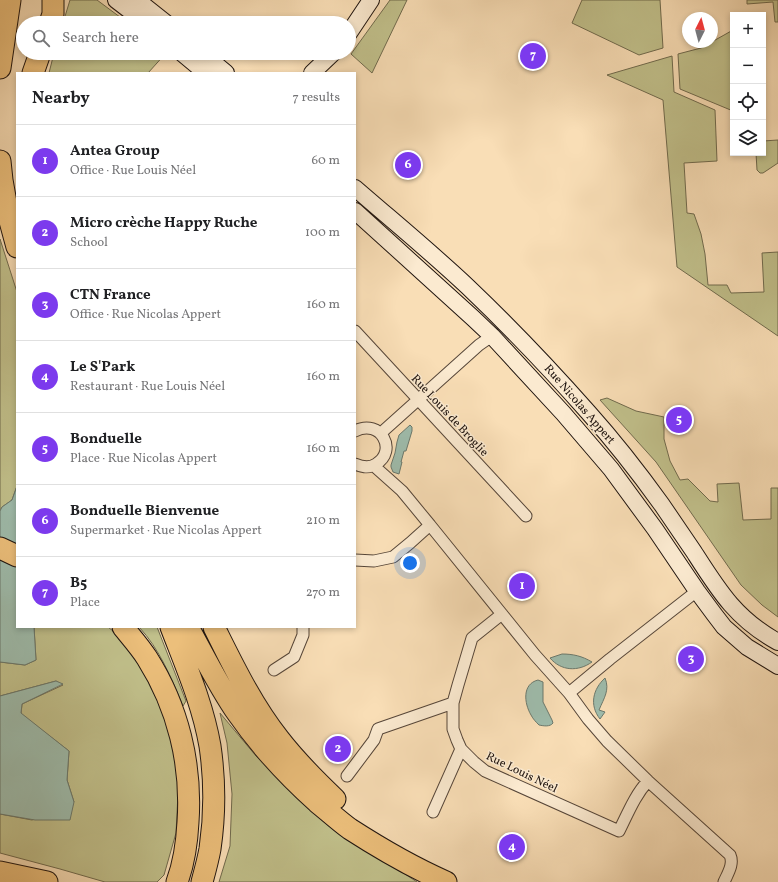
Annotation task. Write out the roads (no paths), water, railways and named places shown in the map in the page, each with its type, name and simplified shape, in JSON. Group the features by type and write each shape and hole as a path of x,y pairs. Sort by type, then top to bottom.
{"highway":[{"path":"0,68 10,0"},
{"path":"52,16 53,0"},
{"path":"33,72 38,60"},
{"path":"0,160 8,214 16,243"},
{"path":"0,548 16,556"},
{"path":"123,628 147,658 160,682 169,701 183,746 189,790 189,814 185,852 178,880"},
{"path":"171,628 201,711 210,745 214,775 213,822 210,849 202,882"},
{"path":"189,628 237,713 255,738 280,767 318,803 349,828 379,848 446,882"},
{"path":"214,628 240,679 267,723 295,759 315,780 345,807 374,830 456,882"},
{"path":"0,872 47,882"}],"main road":[{"path":"116,0 137,16"},
{"path":"137,0 157,16"},
{"path":"356,22 371,0"},
{"path":"190,60 205,72"},
{"path":"210,60 225,72"},
{"path":"313,72 326,60"},
{"path":"323,72 329,60"},
{"name":"Rue Nicolas Appert","path":"356,189 467,286 538,358 588,412 642,477 718,590 733,608 758,630 778,642"},
{"name":"Rue Nicolas Appert","path":"356,212 492,336 563,413 611,469 652,524 697,591 724,627 737,639 758,654 776,663"}],"street":[{"name":"Rue Louis de Broglie","path":"356,332 526,516"},
{"path":"380,433 479,345 492,336"},
{"path":"356,431 368,427 375,429 384,438 386,445 384,457 374,466 368,467 356,464"},
{"path":"374,466 402,491 607,741 648,781 730,855 732,862 724,882"},
{"path":"356,560 374,561 393,557 430,525"},
{"path":"569,693 697,591"},
{"name":"Rue Louis Néel","path":"502,614 472,638 453,703 453,729 461,749 474,762 485,770 619,831 632,804 648,781"},
{"path":"274,670 294,657 303,635 303,628"},
{"path":"347,776 374,740 378,729 453,703"},
{"path":"433,812 461,749"}],"place":[{"name":"B5","path":"533,56"},
{"name":"Bonduelle Bienvenue","path":"408,165"},
{"name":"Bonduelle","path":"679,420"},
{"name":"Antea Group","path":"522,586"},
{"name":"CTN France","path":"691,659"},
{"name":"Micro crèche Happy Ruche","path":"338,749"},
{"name":"Le S'Park","path":"512,847"}]}
